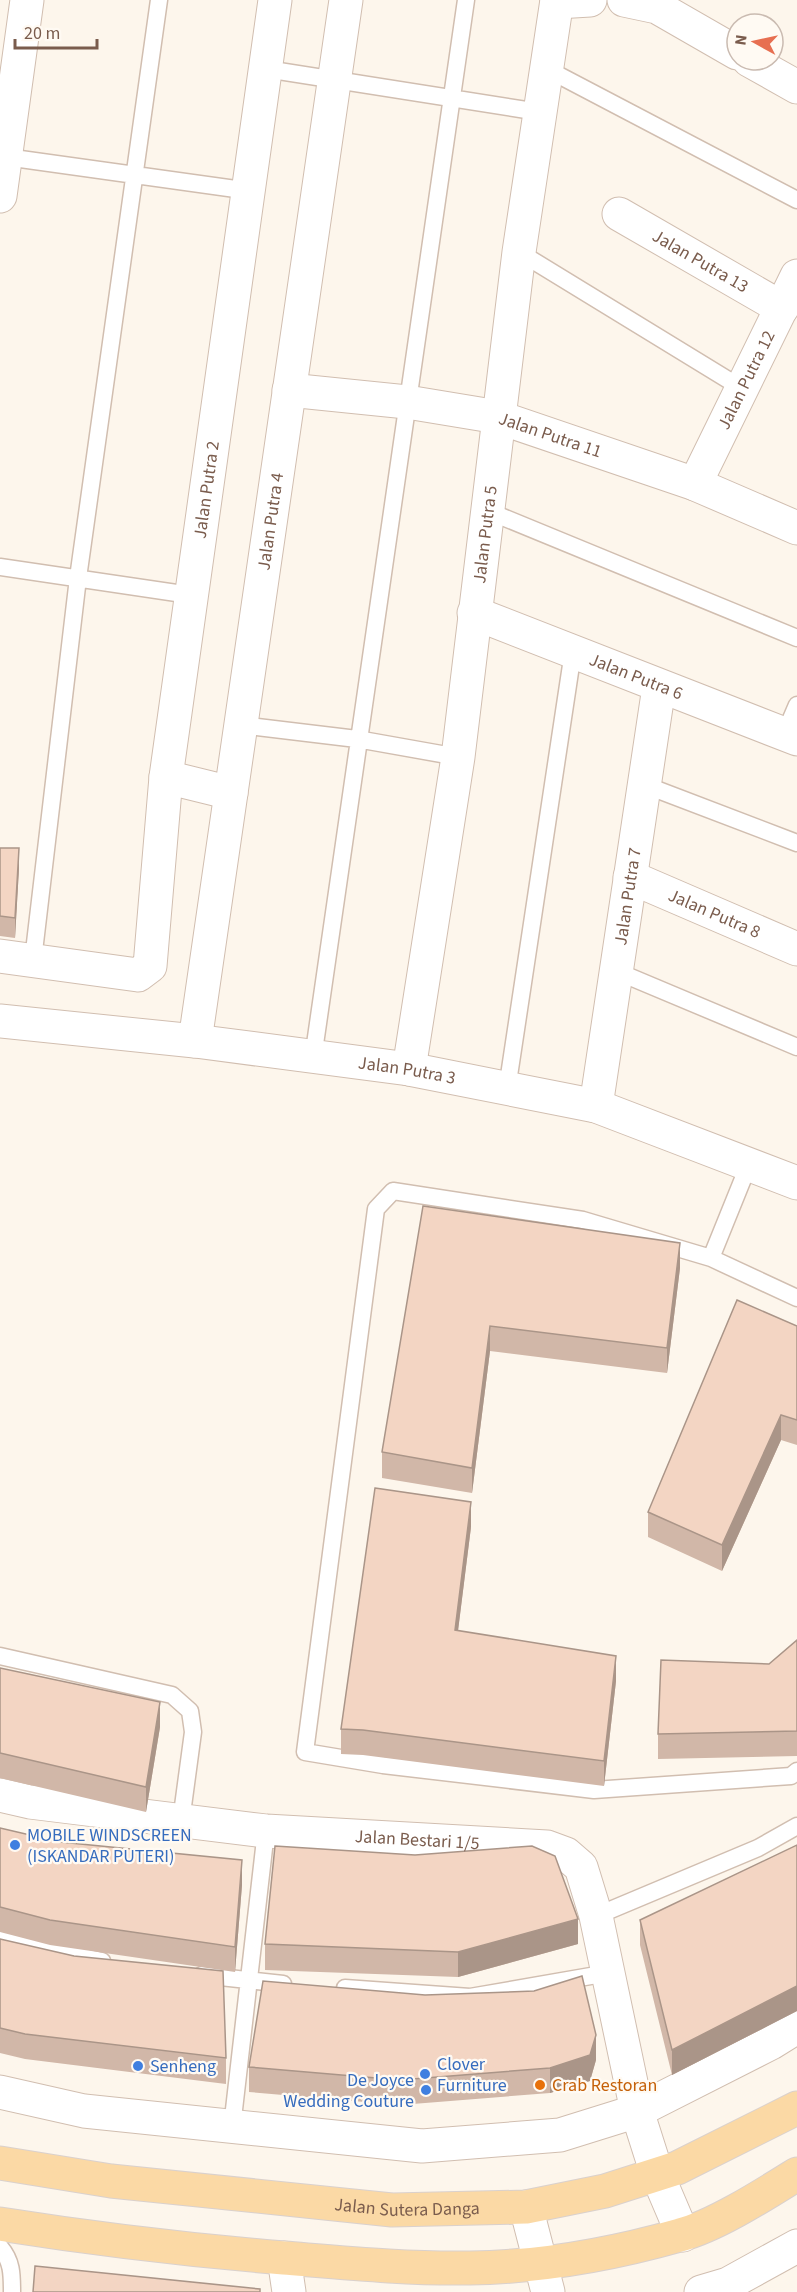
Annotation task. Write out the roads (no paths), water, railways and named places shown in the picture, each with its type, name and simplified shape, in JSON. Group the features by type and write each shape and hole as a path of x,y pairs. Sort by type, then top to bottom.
{"main road":[{"name":"Jalan Sutera Danga","path":"0,2163 111,2181 392,2210 526,2207 605,2191 677,2168 797,2108"},
{"path":"0,2224 107,2241 395,2267 471,2268 545,2277 683,2235 757,2199 797,2174"}],"street":[{"path":"0,196 27,0"},
{"name":"Jalan Putra 2","path":"33,960 138,975 150,966 166,777 275,0"},
{"name":"Jalan Putra 4","path":"195,1041 346,0"},
{"path":"557,1 590,0"},
{"path":"624,0 657,7 725,46"},
{"name":"Jalan Putra 5","path":"409,1069 458,757 519,252 557,1"},
{"path":"770,72 797,87"},
{"name":"Jalan Putra 13","path":"619,214 782,308"},
{"name":"Jalan Putra 12","path":"695,484 797,276"},
{"name":"Jalan Putra 11","path":"289,390 407,402 498,417 695,484 795,523"},
{"name":"Jalan Putra 6","path":"474,613 659,687 793,726"},
{"name":"Jalan Putra 7","path":"596,1106 659,687"},
{"path":"166,777 231,792"},
{"name":"Jalan Putra 8","path":"630,877 797,949"},
{"path":"0,956 33,960"},
{"name":"Jalan Putra 3","path":"0,1021 195,1041 409,1069 596,1106 797,1183"},
{"name":"Jalan Bestari 1/5","path":"0,1795 30,1802 266,1832 547,1847 566,1854 580,1867 596,1916 637,2111 657,2174 683,2235"},
{"path":"0,2092 84,2111 422,2146 560,2135 637,2111 771,2043 797,2027"},
{"path":"526,2207 545,2277"},
{"path":"700,2292 728,2283 797,2246"},
{"path":"284,2258 289,2292"}],"lane":[{"path":"33,960 78,578 159,0"},
{"path":"313,1058 357,739 466,0"},
{"path":"266,69 539,112"},
{"path":"547,69 797,200"},
{"path":"6,157 250,191"},
{"path":"519,252 742,389"},
{"path":"488,512 797,638"},
{"path":"0,567 190,596"},
{"path":"507,1089 573,652"},
{"path":"241,725 357,739 458,757"},
{"path":"645,785 797,843"},
{"path":"616,971 797,1047"},
{"path":"711,1258 749,1164"},
{"path":"797,1298 711,1258 583,1220 393,1191 376,1209 305,1752 383,1765 594,1790 791,1776 797,1771"},
{"path":"0,1656 172,1695 190,1712 193,1732 181,1821"},
{"path":"596,1916 758,1848 797,1826"},
{"path":"232,2127 247,1981 266,1832"},
{"path":"0,1939 122,1964"},
{"path":"190,1973 305,1986"},
{"path":"328,1987 470,1997 608,1973"},
{"path":"0,2247 8,2257 12,2271 12,2292"}],"place":[{"name":"MOBILE WINDSCREEN (ISKANDAR PUTERI)","path":"15,1845"},
{"name":"Senheng","path":"138,2066"},
{"name":"Clover Furniture","path":"425,2074"},
{"name":"Crab Restoran","path":"540,2085"},
{"name":"De Joyce Wedding Couture","path":"426,2090"}]}
